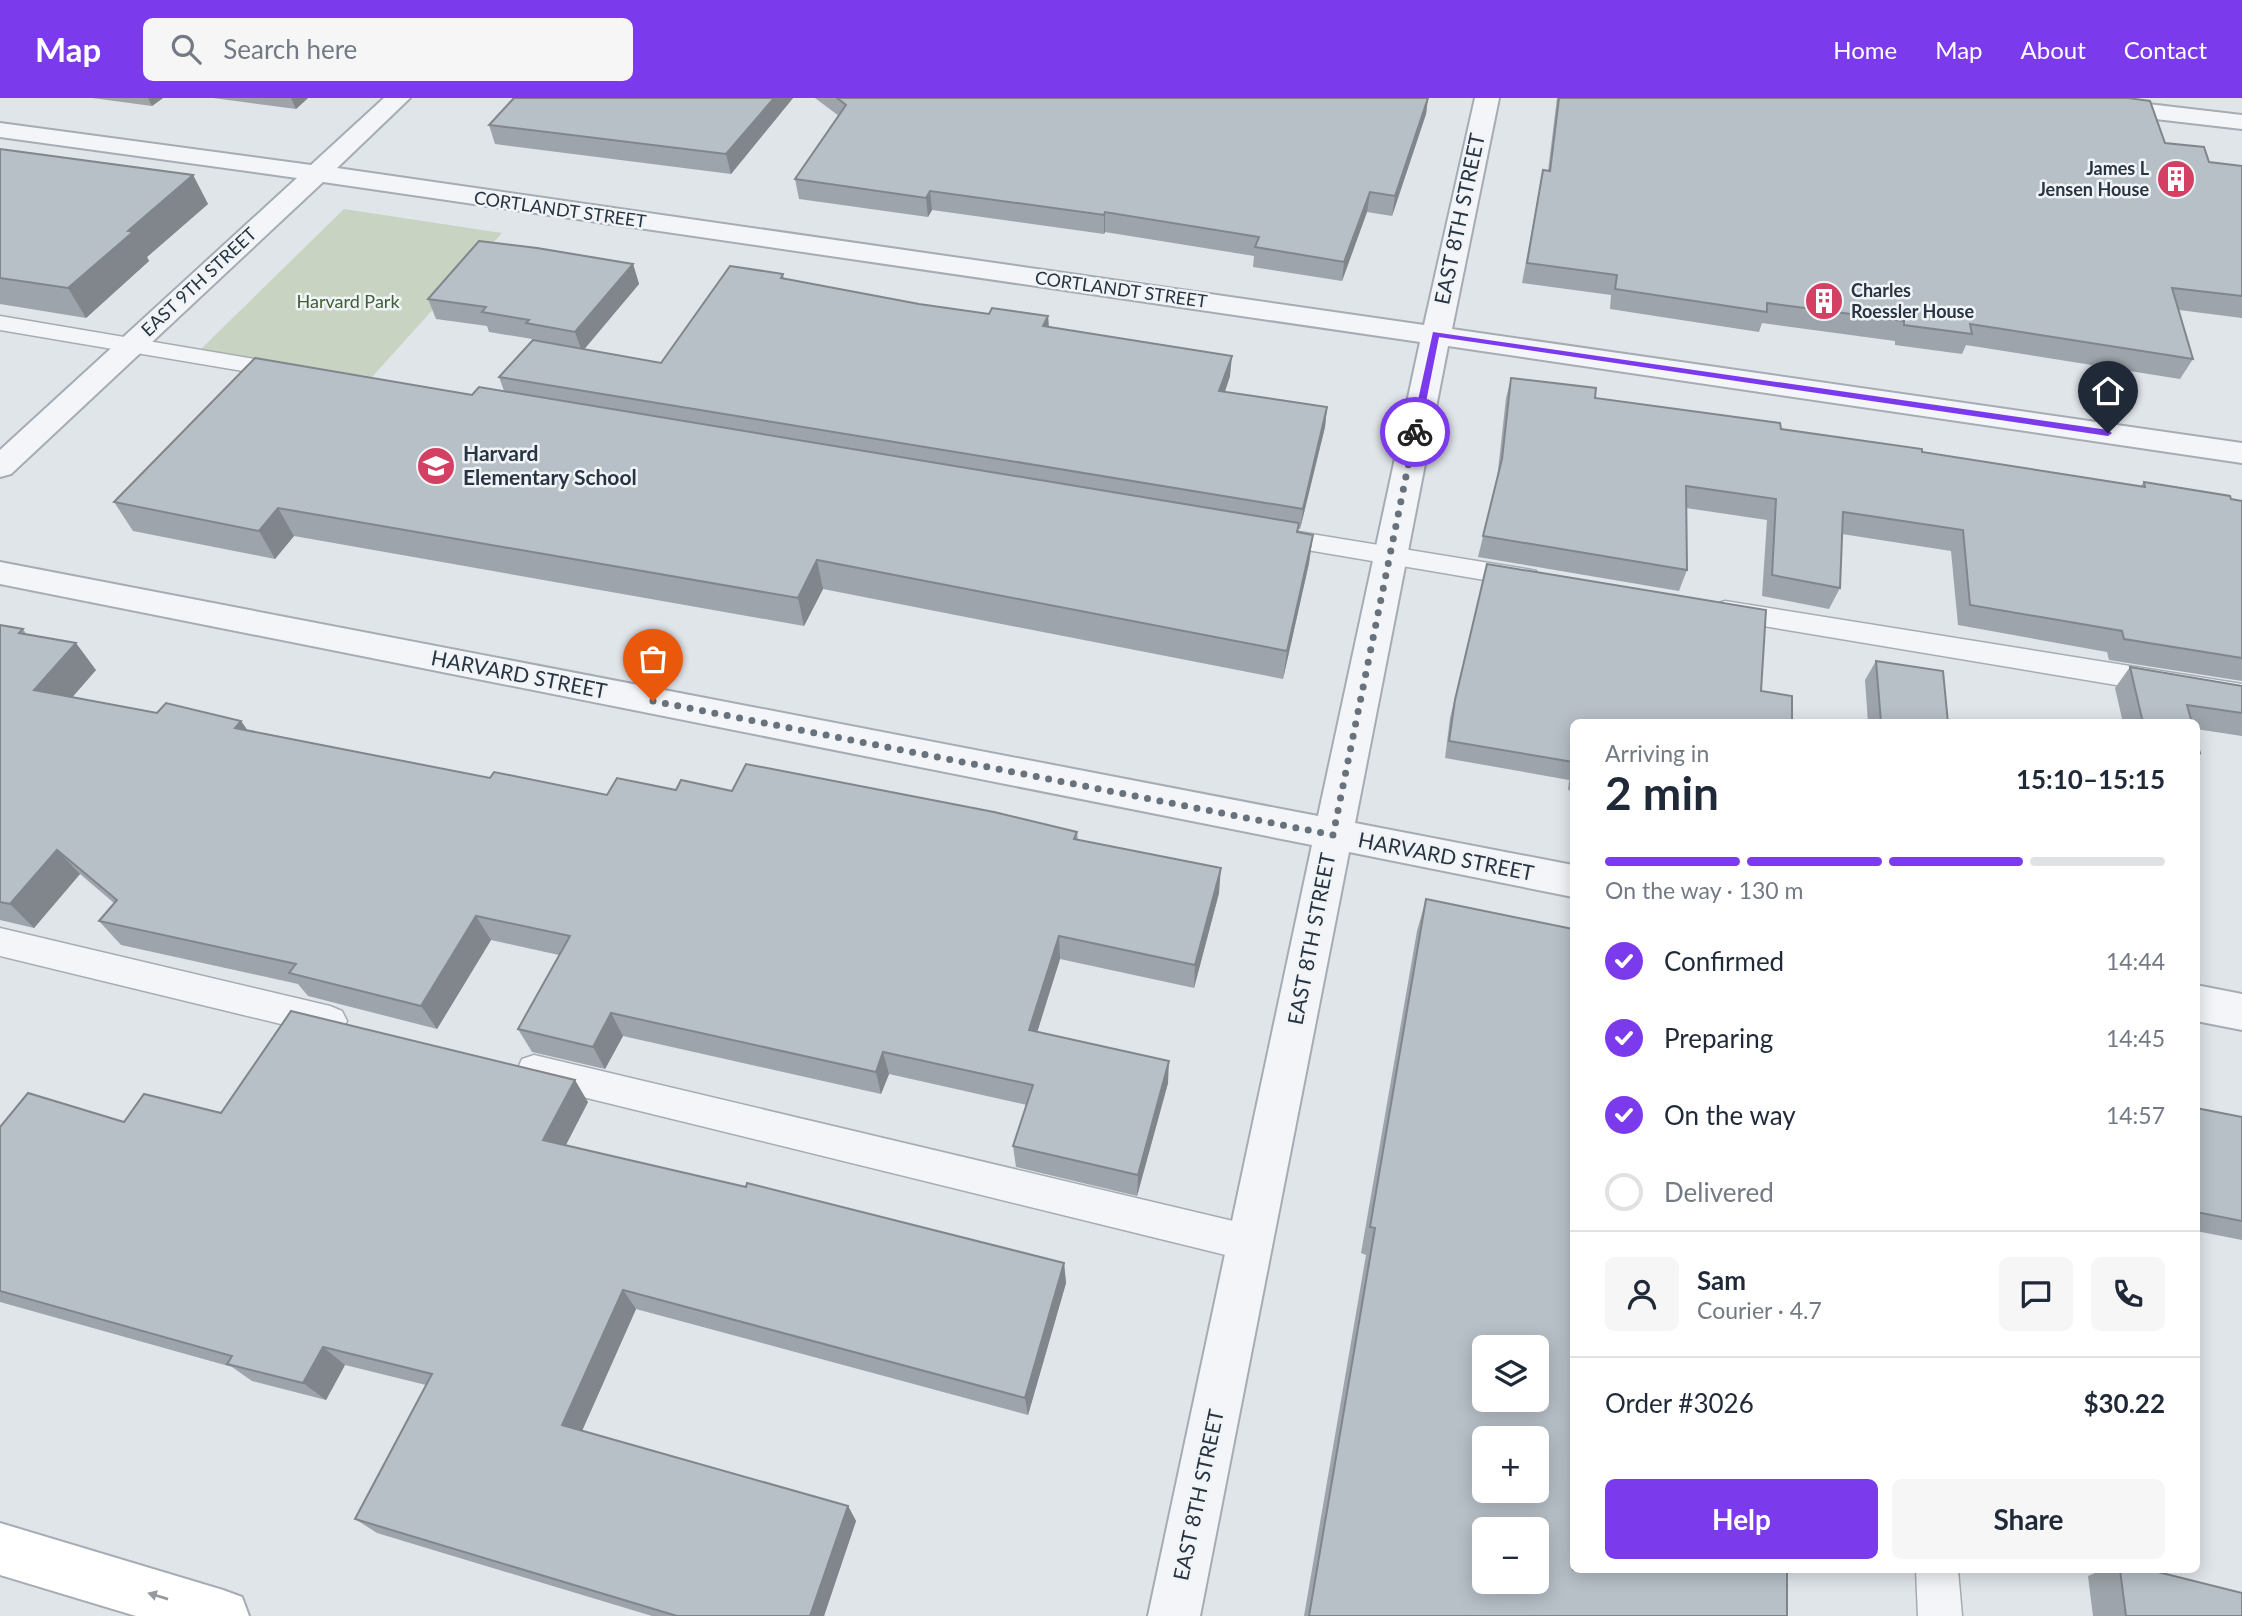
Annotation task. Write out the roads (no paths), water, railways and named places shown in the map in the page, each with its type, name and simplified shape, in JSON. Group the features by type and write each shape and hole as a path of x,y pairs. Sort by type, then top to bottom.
{"main road":[{"path":"0,1549 223,1616"}],"street":[{"name":"EAST 9TH STREET","path":"0,467 398,98"},
{"name":"EAST 8TH STREET","path":"1174,1616 1390,556 1487,98"},
{"path":"2034,98 2242,122"},
{"name":"CORTLANDT STREET","path":"0,130 1436,334 2242,453"},
{"name":"HARVARD STREET","path":"0,573 1570,880"},
{"path":"2200,1004 2242,1012"}],"lane":[{"path":"0,323 309,375"},
{"path":"1238,531 1555,583"},
{"path":"1706,608 2242,695"},
{"path":"0,942 367,1030"},
{"path":"503,1063 1250,1243"},
{"path":"1937,1573 1940,1616"}],"place":[{"name":"James L Jensen House","path":"2176,179"},
{"name":"Charles Roessler House","path":"1824,301"},
{"name":"Harvard Elementary School","path":"436,466"}],"park label":[{"name":"Harvard Park","path":"348,302"}]}
